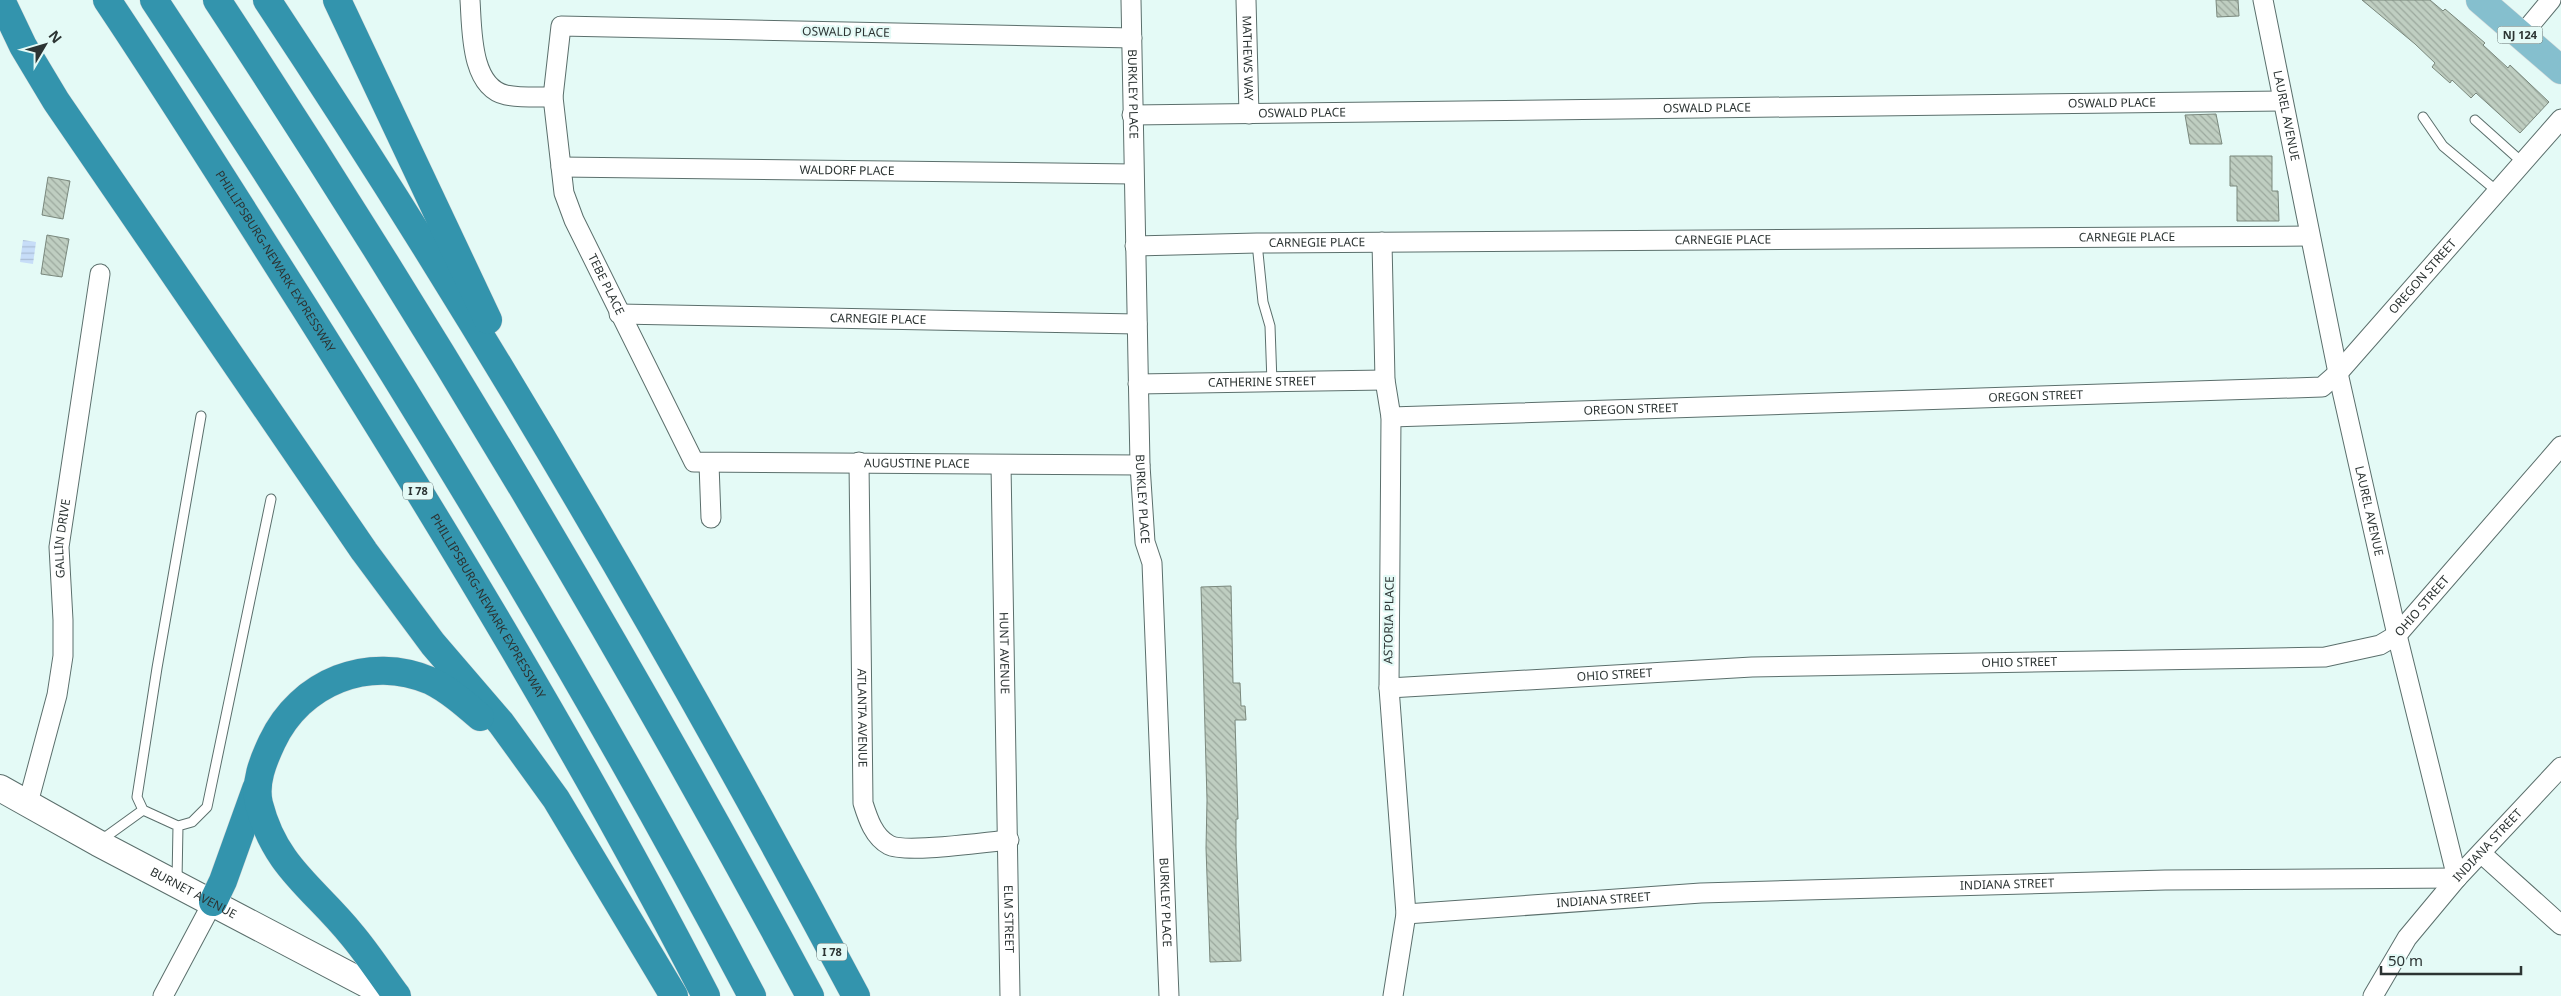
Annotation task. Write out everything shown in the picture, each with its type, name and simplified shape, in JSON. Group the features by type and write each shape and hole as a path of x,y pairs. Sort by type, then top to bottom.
{"highway":[{"path":"1,0 23,46 56,101 364,550 433,644 478,694 556,799 674,996"},
{"name":"PHILLIPSBURG-NEWARK EXPRESSWAY","path":"107,0 309,314 444,533 600,801 706,996"},
{"path":"154,0 279,191 451,464 624,760 752,996"},
{"path":"217,0 411,302 517,476 673,745 810,996"},
{"name":"I 78","path":"267,0 438,267 553,457 711,729 856,996"},
{"path":"337,0 553,457"},
{"path":"213,902 223,881 275,736 296,706 312,692 331,681 370,671 403,673 433,682 461,701 523,753"},
{"path":"256,789 265,822 280,853 306,888 351,934 397,996"}],"main road":[{"name":"NJ 124","path":"2480,0 2561,70"}],"street":[{"path":"470,0 474,55 488,83 504,95 553,97"},
{"name":"BURKLEY PLACE","path":"1131,0 1140,465 1145,542 1152,563 1169,996"},
{"name":"MATHEWS WAY","path":"1246,0 1249,114"},
{"name":"LAUREL AVENUE","path":"2263,0 2338,373 2396,635 2457,878"},
{"path":"2521,36 2551,0"},
{"name":"TEBE PLACE","path":"561,26 553,97 564,192 574,220 619,314 701,463"},
{"name":"OSWALD PLACE","path":"561,26 1132,38"},
{"name":"OSWALD PLACE","path":"1132,115 2282,101"},
{"name":"OREGON STREET","path":"1391,417 2322,387 2338,373 2561,119"},
{"name":"WALDORF PLACE","path":"561,167 1134,174"},
{"name":"CARNEGIE PLACE","path":"1135,246 1257,243 2309,236"},
{"name":"ASTORIA PLACE","path":"1382,242 1385,380 1391,417 1389,688 1406,914 1393,996"},
{"name":"GALLIN DRIVE","path":"28,802 57,695 63,656 63,620 58,547 100,274"},
{"name":"CARNEGIE PLACE","path":"619,314 1137,324"},
{"name":"CATHERINE STREET","path":"1138,384 1385,380"},
{"name":"OHIO STREET","path":"1389,688 1752,667 2325,657 2380,645 2396,635 2561,446"},
{"name":"AUGUSTINE PLACE","path":"701,463 859,462 1001,466 1140,465"},
{"name":"ATLANTA AVENUE","path":"859,462 863,803 866,814 880,838 898,849 1009,840"},
{"path":"701,463 711,518"},
{"name":"HUNT AVENUE","path":"1001,466 1009,840"},
{"name":"INDIANA STREET","path":"1406,914 1701,893 2165,880 2457,878 2482,854 2561,767"},
{"name":"BURNET AVENUE","path":"0,788 98,843 389,996"},
{"name":"ELM STREET","path":"1009,840 1010,996"},
{"path":"2482,854 2561,925"},
{"path":"2373,996 2407,938 2457,878"},
{"path":"163,996 213,902"}],"lane":[{"path":"2423,117 2443,146 2498,192"},
{"path":"2475,120 2523,163"},
{"path":"1257,243 1263,302 1270,326 1272,383"},
{"path":"201,416 157,668 137,797 143,810 178,826 192,822 206,807 271,499"},
{"path":"98,843 143,810"},
{"path":"176,883 178,826"}],"water":[{"path":"23,240 36,242 33,264 20,262"}],"building":[{"path":"2216,0 2238,0 2239,16 2217,17"},
{"path":"2362,0 2430,0 2443,11 2445,9 2485,43 2483,45 2508,68 2510,65 2549,102 2520,133 2476,93 2471,98 2452,80 2450,83 2432,67 2435,63 2415,44"},
{"path":"2216,114 2222,144 2190,144 2185,115"},
{"path":"2230,156 2272,156 2272,191 2278,191 2279,221 2237,221 2237,186 2230,186"},
{"path":"48,177 70,181 63,219 42,215"},
{"path":"47,235 69,239 62,277 41,274"},
{"path":"1231,586 1233,683 1240,683 1241,706 1245,706 1246,720 1235,720 1238,819 1236,819 1236,847 1241,961 1210,962 1201,587"}]}
